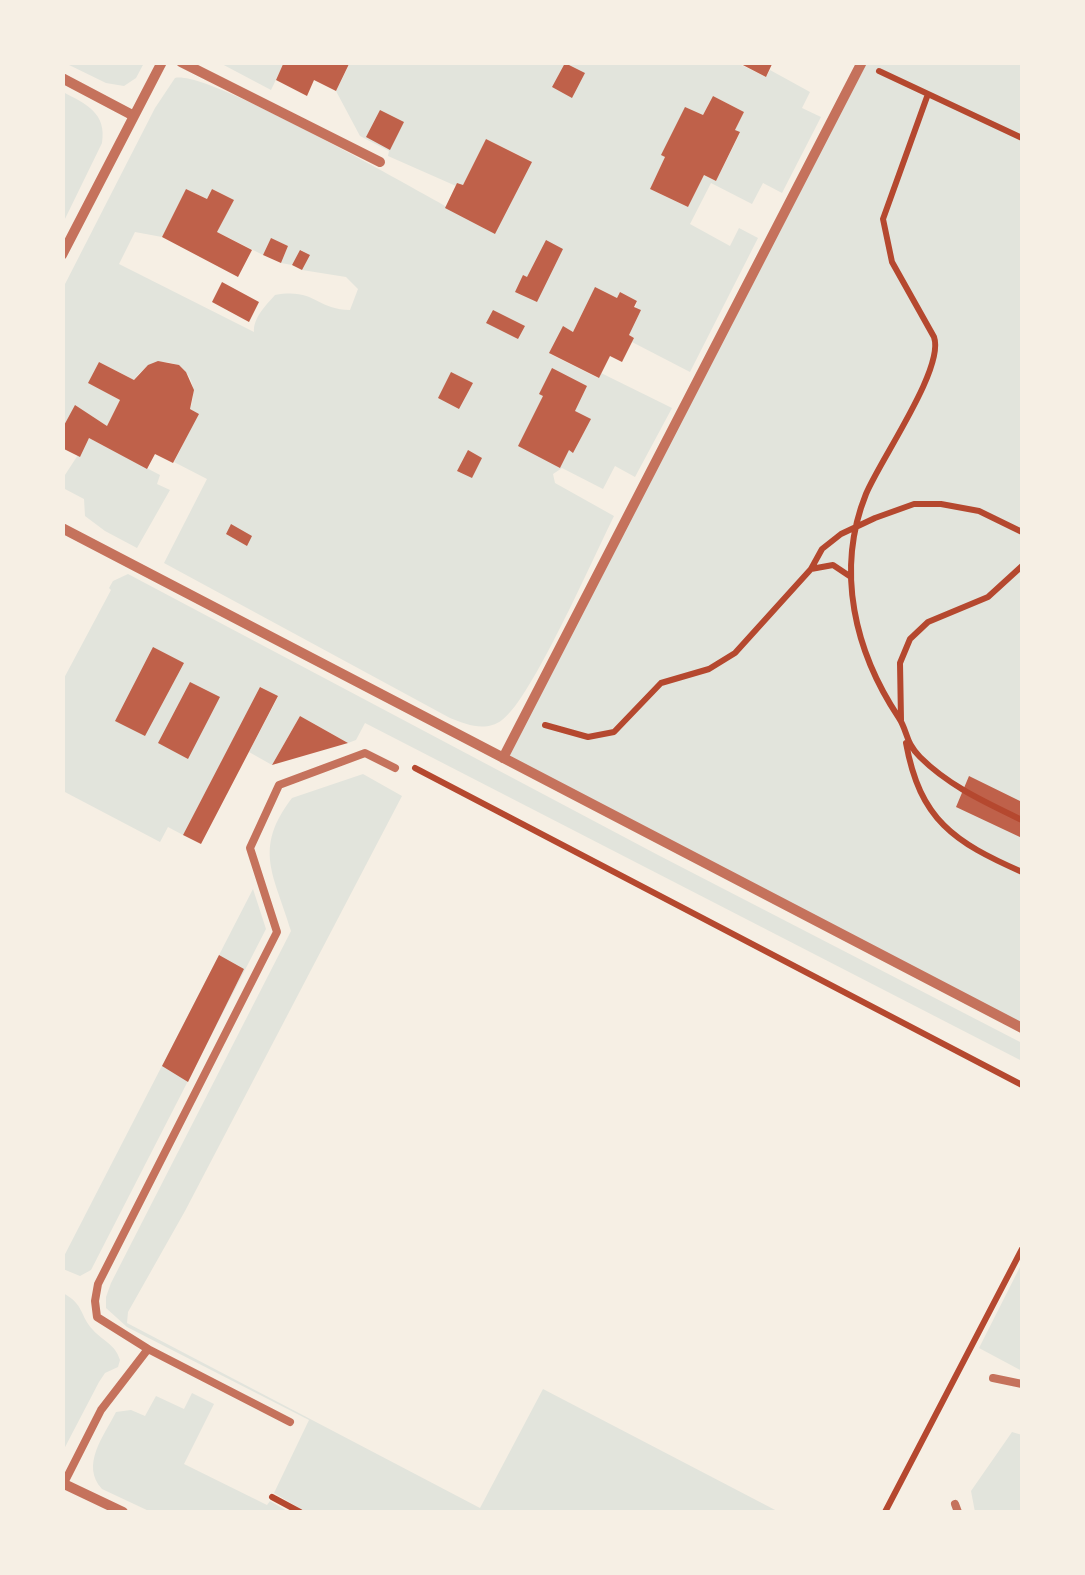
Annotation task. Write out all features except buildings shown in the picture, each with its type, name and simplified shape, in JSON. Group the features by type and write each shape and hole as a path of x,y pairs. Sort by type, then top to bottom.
{"street":[{"path":"62,256 162,62"},
{"path":"181,62 380,162"},
{"path":"503,758 861,63"},
{"path":"62,78 134,116"},
{"path":"62,528 1022,1028"},
{"path":"64,1483 123,1512"}],"lane":[{"path":"290,1422 148,1349 97,1317 95,1301 98,1284 277,932 250,848 279,785 366,753 395,768"},
{"path":"64,1483 101,1410 148,1349"},
{"path":"992,1378 1022,1384"}],"path":[{"path":"861,63 1022,138"},
{"path":"902,721 879,689 865,657 854,618 852,578 866,495 924,384 937,349 892,262 884,230 886,208 928,94"},
{"path":"523,719 588,737 614,732 661,683 709,670 735,652 811,569 822,549 858,526 914,504 979,510 1022,532"},
{"path":"811,569 833,565 852,578"},
{"path":"1022,566 988,597 928,622 910,639 900,663 902,721 916,784 943,827 980,853 1022,872"},
{"path":"906,742 962,791 1022,820"},
{"path":"395,768 410,765 1022,1085"},
{"path":"885,1512 1022,1249"},
{"path":"272,1497 300,1512"}],"shaded area":[{"path":"65,63 144,63 136,78 124,86 106,83"},
{"path":"220,63 284,63 271,90"},
{"path":"350,63 737,63 766,77 770,70 810,92 802,108 821,117 782,193 763,183 752,204 711,183 690,224 730,246 739,228 758,238 690,372 632,342 634,338 629,335 637,301 620,292 617,298 595,288 573,332 563,327 550,354 598,378 601,373 672,408 635,477 615,466 603,489 562,468 553,474 555,483 614,516 529,685 502,720 490,726 450,718 164,563 207,479 174,462 198,414 190,409 192,382 177,365 156,363 134,380 99,362 89,383 120,400 107,426 75,406 63,429 63,288 155,108 175,78 197,81 280,117 495,233 531,161 486,139 463,185 456,186 388,156 389,151 360,136 336,91","holes":["713,96 744,112 735,130 740,133 716,181 704,175 688,207 650,189 665,157 662,155 703,115","186,189 207,199 212,189 233,200 217,232 263,255 271,239 288,246 281,263 292,265 301,250 309,255 302,270 346,277 358,289 350,310 330,307 299,294 275,295 258,317 254,332 119,264 135,232 162,237"]},
{"path":"862,63 1022,63 1022,1028 503,758"},
{"path":"63,92 93,111 103,133 102,143 63,223"},
{"path":"89,438 160,475 157,484 170,490 137,548 85,516 84,499 63,488 63,478"},
{"path":"128,574 1022,1043 1022,1061 365,723 356,740 348,743 300,716 272,765 249,752 278,697 261,687 183,835 168,827 160,842 63,791 63,680 113,581"},
{"path":"363,774 402,796 128,1312 127,1323 480,1508 543,1389 779,1512 306,1512 274,1493 309,1420 127,1327 106,1308 111,1283 291,931 270,863 273,833 280,816 292,798"},
{"path":"253,889 266,929 91,1270 80,1276 63,1269 62,1260"},
{"path":"1022,1263 1022,1371 979,1348"},
{"path":"63,1293 75,1302 89,1325 120,1360 118,1367 105,1373 99,1382 63,1451"},
{"path":"192,1393 214,1404 184,1464 289,1512 151,1512 102,1489 93,1470 94,1460 116,1412 131,1410 145,1416 156,1396 184,1409"},
{"path":"1012,1432 1022,1435 1022,1512 975,1512 971,1491"}]}
